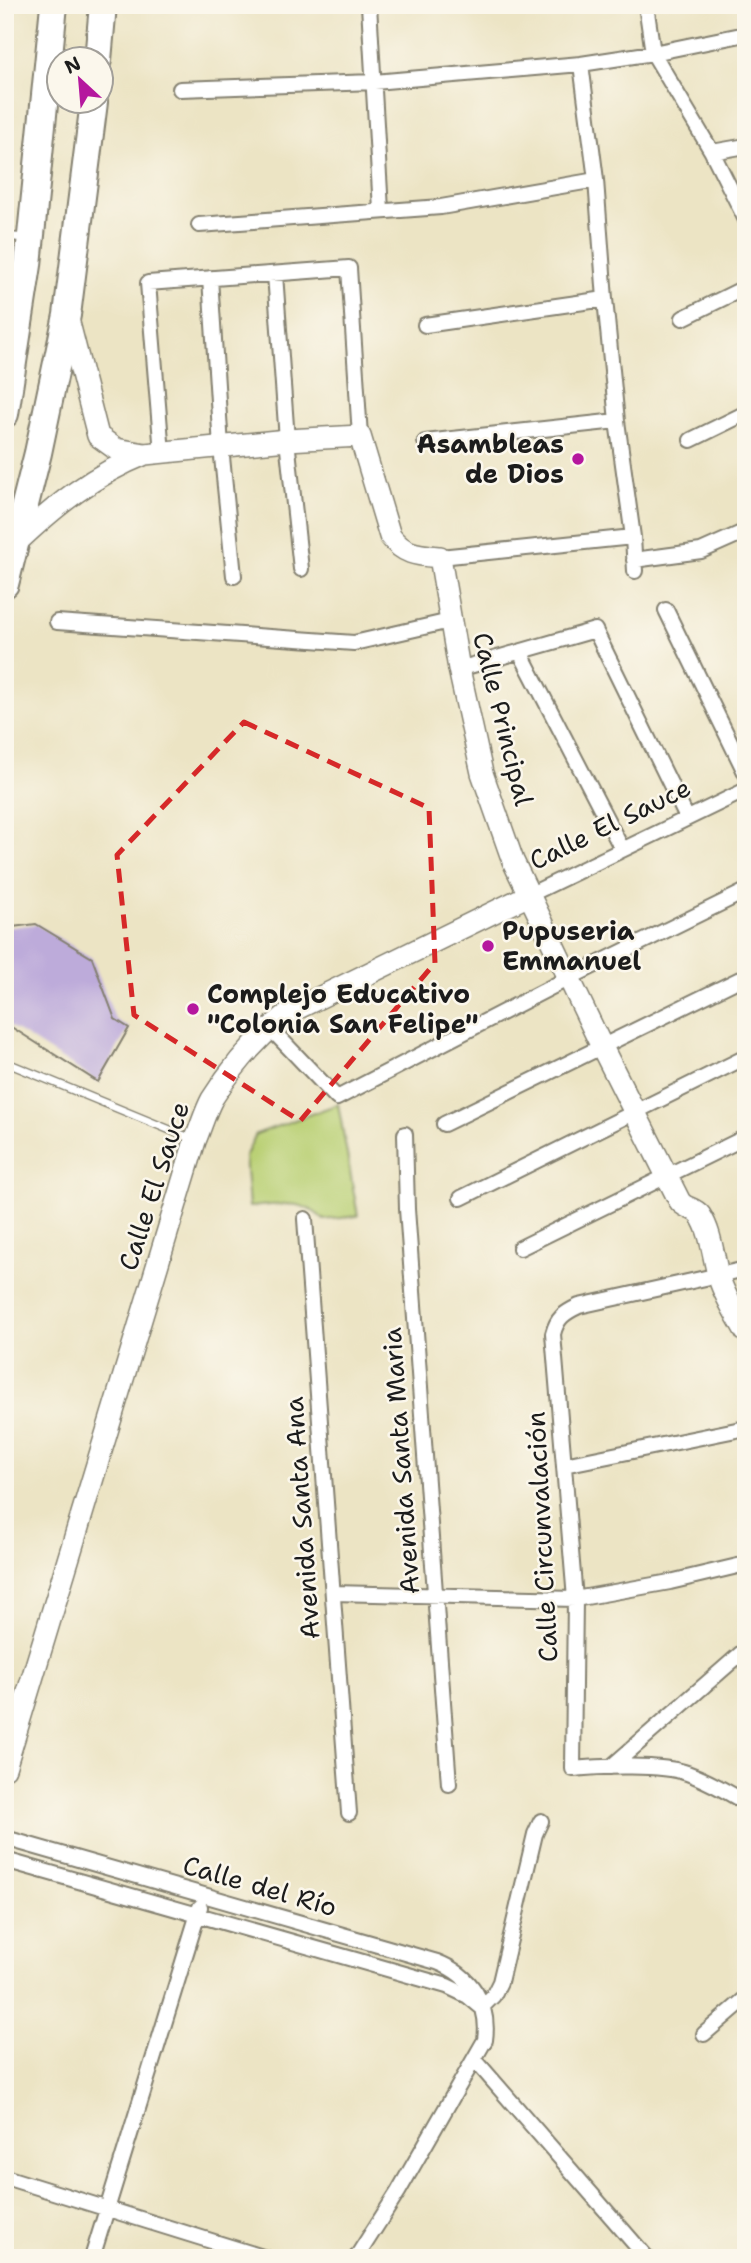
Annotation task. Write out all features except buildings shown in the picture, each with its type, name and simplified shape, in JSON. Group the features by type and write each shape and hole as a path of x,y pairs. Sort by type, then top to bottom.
{"highway":[{"path":"5,414 12,373 18,237 54,6"},
{"path":"99,46 102,8"},
{"path":"5,584 38,453 67,315 92,116"}],"street":[{"path":"369,5 381,210"},
{"path":"646,5 653,53 712,152 746,220"},
{"path":"180,89 374,82 581,64 746,34"},
{"path":"581,64 596,180 617,421 633,537 634,565 701,551 746,531"},
{"path":"712,152 746,146"},
{"path":"199,225 441,207 596,180"},
{"path":"154,454 148,283 349,268 360,436 390,536 401,549 410,554 440,557 633,537"},
{"path":"275,274 287,440 301,569"},
{"path":"210,278 221,447 234,576"},
{"path":"683,318 746,287"},
{"path":"425,325 605,299"},
{"path":"67,315 98,436 116,449 154,454"},
{"path":"691,440 746,413"},
{"path":"425,442 617,421"},
{"path":"16,543 57,504 118,465 154,454 287,440 360,436"},
{"name":"Calle Principal","path":"440,557 459,669 482,773 513,861 681,1204 692,1208 701,1217 723,1289 746,1332"},
{"path":"666,610 746,774"},
{"path":"57,622 354,643 450,621"},
{"path":"459,669 595,630 687,818"},
{"path":"520,652 622,849"},
{"name":"Calle El Sauce","path":"5,1768 195,1141 211,1101 234,1070 271,1029 300,1006 746,790"},
{"path":"271,1029 337,1098 569,978 746,891"},
{"path":"444,1124 746,976"},
{"path":"461,1198 746,1056"},
{"name":"Avenida Santa Maria","path":"405,1134 407,1209 449,1784"},
{"path":"520,1248 746,1137"},
{"name":"Avenida Santa Ana","path":"305,1219 349,1813"},
{"name":"Calle Circunvalación","path":"746,1269 579,1306 566,1312 556,1322 554,1334 575,1599 573,1769 611,1767 685,1772 746,1802"},
{"path":"564,1465 746,1428"},
{"path":"333,1593 575,1599 670,1582 746,1564"},
{"path":"611,1767 746,1649"},
{"path":"482,2007 493,1996 500,1982 535,1834 541,1821"},
{"name":"Calle del Río","path":"5,1838 455,1969 472,1986 482,2007 487,2027 485,2040 398,2192 356,2258"},
{"name":"Calle del Río","path":"5,1860 447,1986 468,1996 482,2007"},
{"path":"92,2258 203,1896"},
{"path":"704,2034 746,1998"},
{"path":"475,2060 647,2258"},
{"path":"5,2177 265,2258"}],"lane":[{"path":"5,1062 195,1141"}],"highlighted area":[{"path":"244,722 429,808 435,963 300,1121 134,1015 117,855"}],"green space":[{"path":"338,1104 358,1216 324,1220 298,1205 249,1207 245,1157 256,1134"}],"place":[{"name":"Asambleas de Dios","path":"578,459"},
{"name":"Pupuseria Emmanuel","path":"488,946"},
{"name":"Complejo Educativo \"Colonia San Felipe\"","path":"193,1009"}]}
